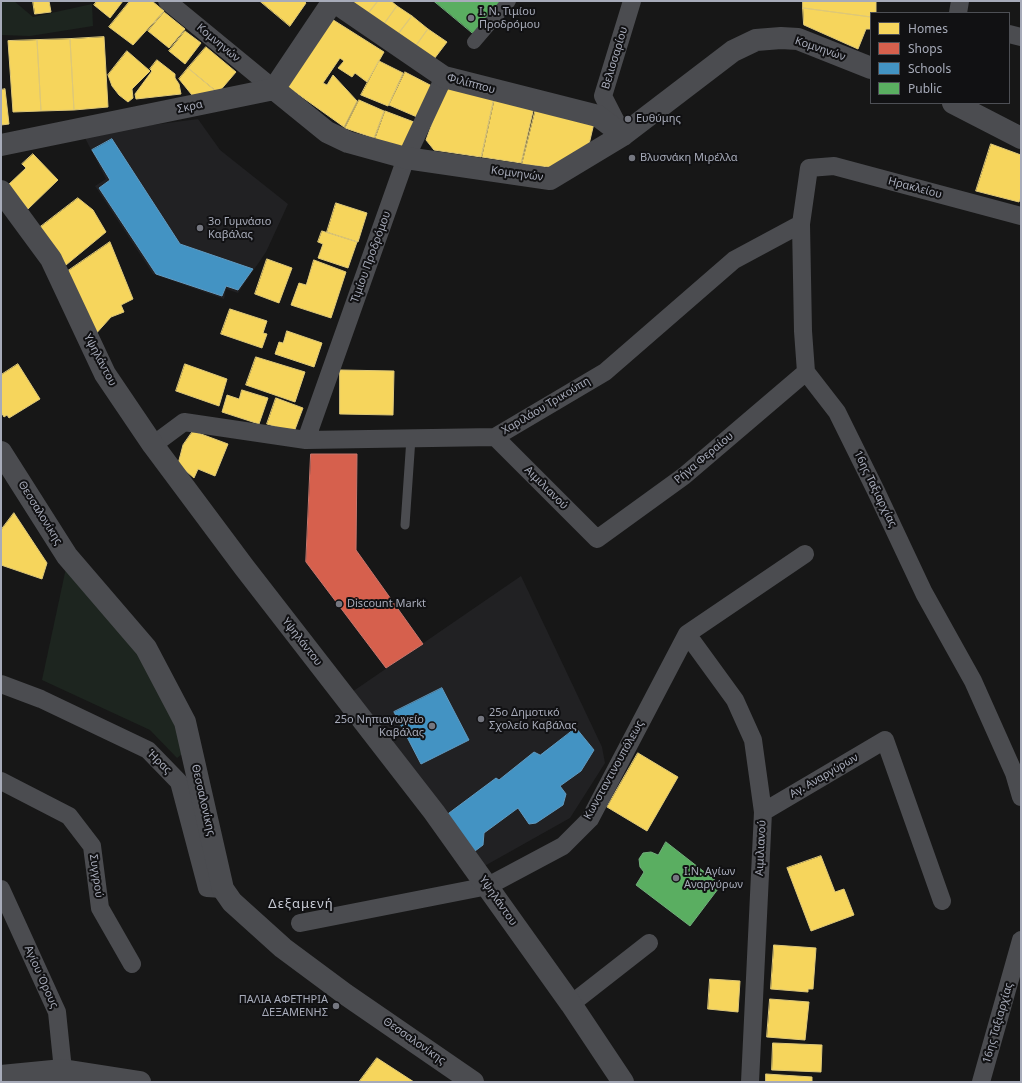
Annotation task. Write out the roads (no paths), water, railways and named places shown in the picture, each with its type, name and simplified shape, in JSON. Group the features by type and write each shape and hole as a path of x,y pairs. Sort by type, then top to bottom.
{"street":[{"name":"Κομνηνών","path":"167,1 327,132 348,142 406,158 550,179 623,135 733,51 756,40 781,38 798,39 870,68"},
{"path":"274,89 333,1"},
{"name":"Φιλίππου","path":"333,1 444,77 601,106 623,135"},
{"path":"474,42 508,1"},
{"name":"Βελισσαρίου","path":"601,106 632,1"},
{"path":"958,12 960,1"},
{"path":"1010,34 1021,37"},
{"name":"Τιμίου Προδρόμου","path":"306,440 406,158 444,77"},
{"name":"Σκρα","path":"1,145 274,89"},
{"path":"955,104 1021,138"},
{"name":"Ηρακλείου","path":"801,224 809,168 834,166 1021,216"},
{"name":"Υψηλάντου","path":"1,191 51,259 105,374 153,446 244,567 434,812 571,1004 623,1082"},
{"path":"801,224 803,331 806,372"},
{"name":"Χαριλάου Τρικούπη","path":"153,446 184,422 306,440 495,437 605,372 734,260 801,224"},
{"name":"Ρήγα Φεραίου","path":"597,539 684,476 806,372"},
{"name":"16ης Ταξιαρχίας","path":"806,372 837,412 924,593 973,681 1014,772 1021,796"},
{"name":"Αιμιλιανού","path":"495,437 597,539"},
{"name":"Θεσσαλονίκης","path":"1,454 67,556 146,648 185,722 223,889 232,902 283,948 345,994 473,1082"},
{"name":"Κωνσταντινουπόλεως","path":"300,924 488,886 563,846 590,819 687,634 805,554"},
{"name":"Αιμιλιανού","path":"687,634 735,700 753,740 763,812 750,1082"},
{"name":"Ήρας","path":"1,684 41,699 148,750 179,782 207,888 223,889"},
{"name":"Αγ. Αναργύρων","path":"763,812 885,740 942,902"},
{"name":"Συγγρού","path":"1,781 69,816 92,846 100,908 132,964"},
{"name":"Αγίου Όρους","path":"1,889 57,1012 63,1070"},
{"name":"16ης Ταξιαρχίας","path":"981,1082 1021,940"},
{"path":"571,1004 649,943"},
{"path":"1,1076 63,1070 140,1082"}],"lane":[{"path":"405,525 411,438"}],"place":[{"name":"Ι. Ν. Τιμίου Προδρόμου","path":"471,18"},
{"name":"Ευθύμης","path":"628,119"},
{"name":"Βλυσνάκη Μιρέλλα","path":"632,158"},
{"name":"3ο Γυμνάσιο Καβάλας","path":"200,228"},
{"name":"Discount Markt","path":"339,604"},
{"name":"25ο Δημοτικό Σχολείο Καβάλας","path":"481,719"},
{"name":"25ο Νηπιαγωγείο Καβάλας","path":"432,726"},
{"name":"Ι.Ν. Αγίων Αναργύρων","path":"676,878"},
{"name":"ΠΑΛΙΑ ΑΦΕΤΗΡΙΑ ΔΕΞΑΜΕΝΗΣ","path":"336,1006"}],"district":[{"name":"Δεξαμενή","path":"301,904"}]}
